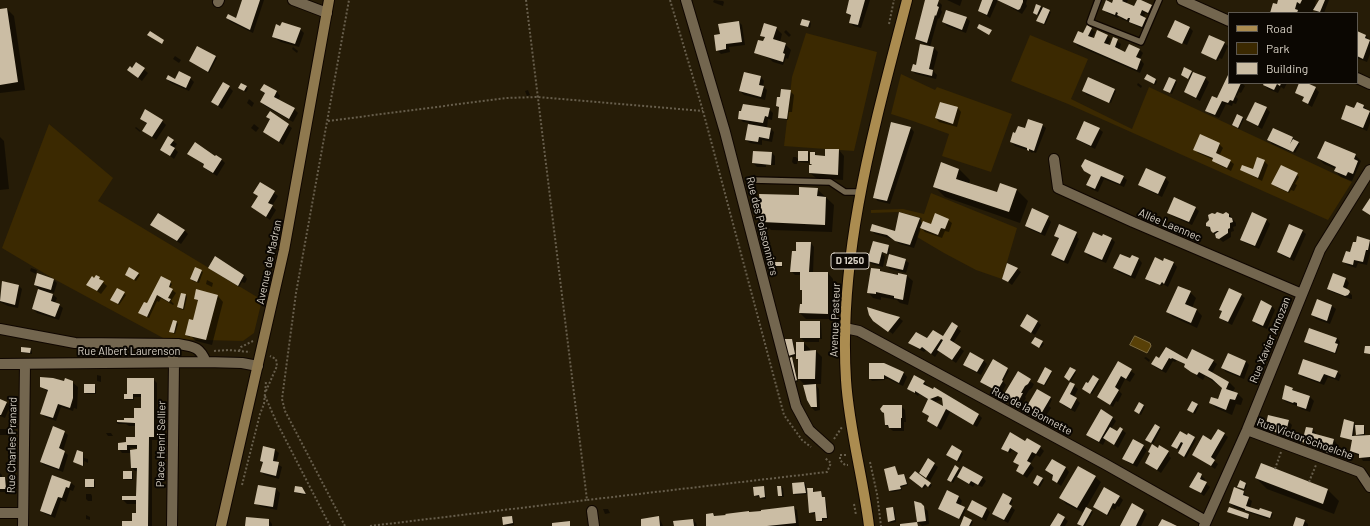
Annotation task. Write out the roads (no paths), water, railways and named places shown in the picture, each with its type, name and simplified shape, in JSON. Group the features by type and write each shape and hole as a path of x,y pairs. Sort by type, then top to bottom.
{"main road":[{"name":"Avenue de Madran","path":"221,526 284,250 329,0"},
{"name":"Avenue Pasteur","path":"869,526 849,407 846,380 845,328 850,264 861,192 870,146 906,0"}],"street":[{"path":"293,0 327,13"},
{"name":"Rue des Poissonniers","path":"686,0 726,132 796,406 809,430 829,448"},
{"path":"1182,0 1228,21"},
{"path":"1358,78 1370,84"},
{"name":"Allée Laennec","path":"1054,158 1058,188 1133,222 1302,294"},
{"name":"Rue Xavier Arnozan","path":"1205,524 1247,430 1320,250 1370,170"},
{"name":"Rue de la Bonnette","path":"845,328 859,332 1114,469 1205,524"},
{"path":"0,329 75,343 178,344 194,347 202,351 206,362"},
{"path":"160,344 172,352 174,363"},
{"name":"Rue Albert Laurenson","path":"0,364 206,362 242,363 258,366"},
{"name":"Place Henri Sellier","path":"172,526 174,363"},
{"name":"Rue Charles Pranard","path":"24,526 25,364"},
{"name":"Rue Victor Schoelche","path":"1247,430 1360,472 1370,487"},
{"path":"592,511 594,526"},
{"path":"0,513 24,513"}],"lane":[{"path":"1098,0 1090,22 1141,42 1159,0"},
{"path":"752,180 830,182 845,192 861,192"}]}
